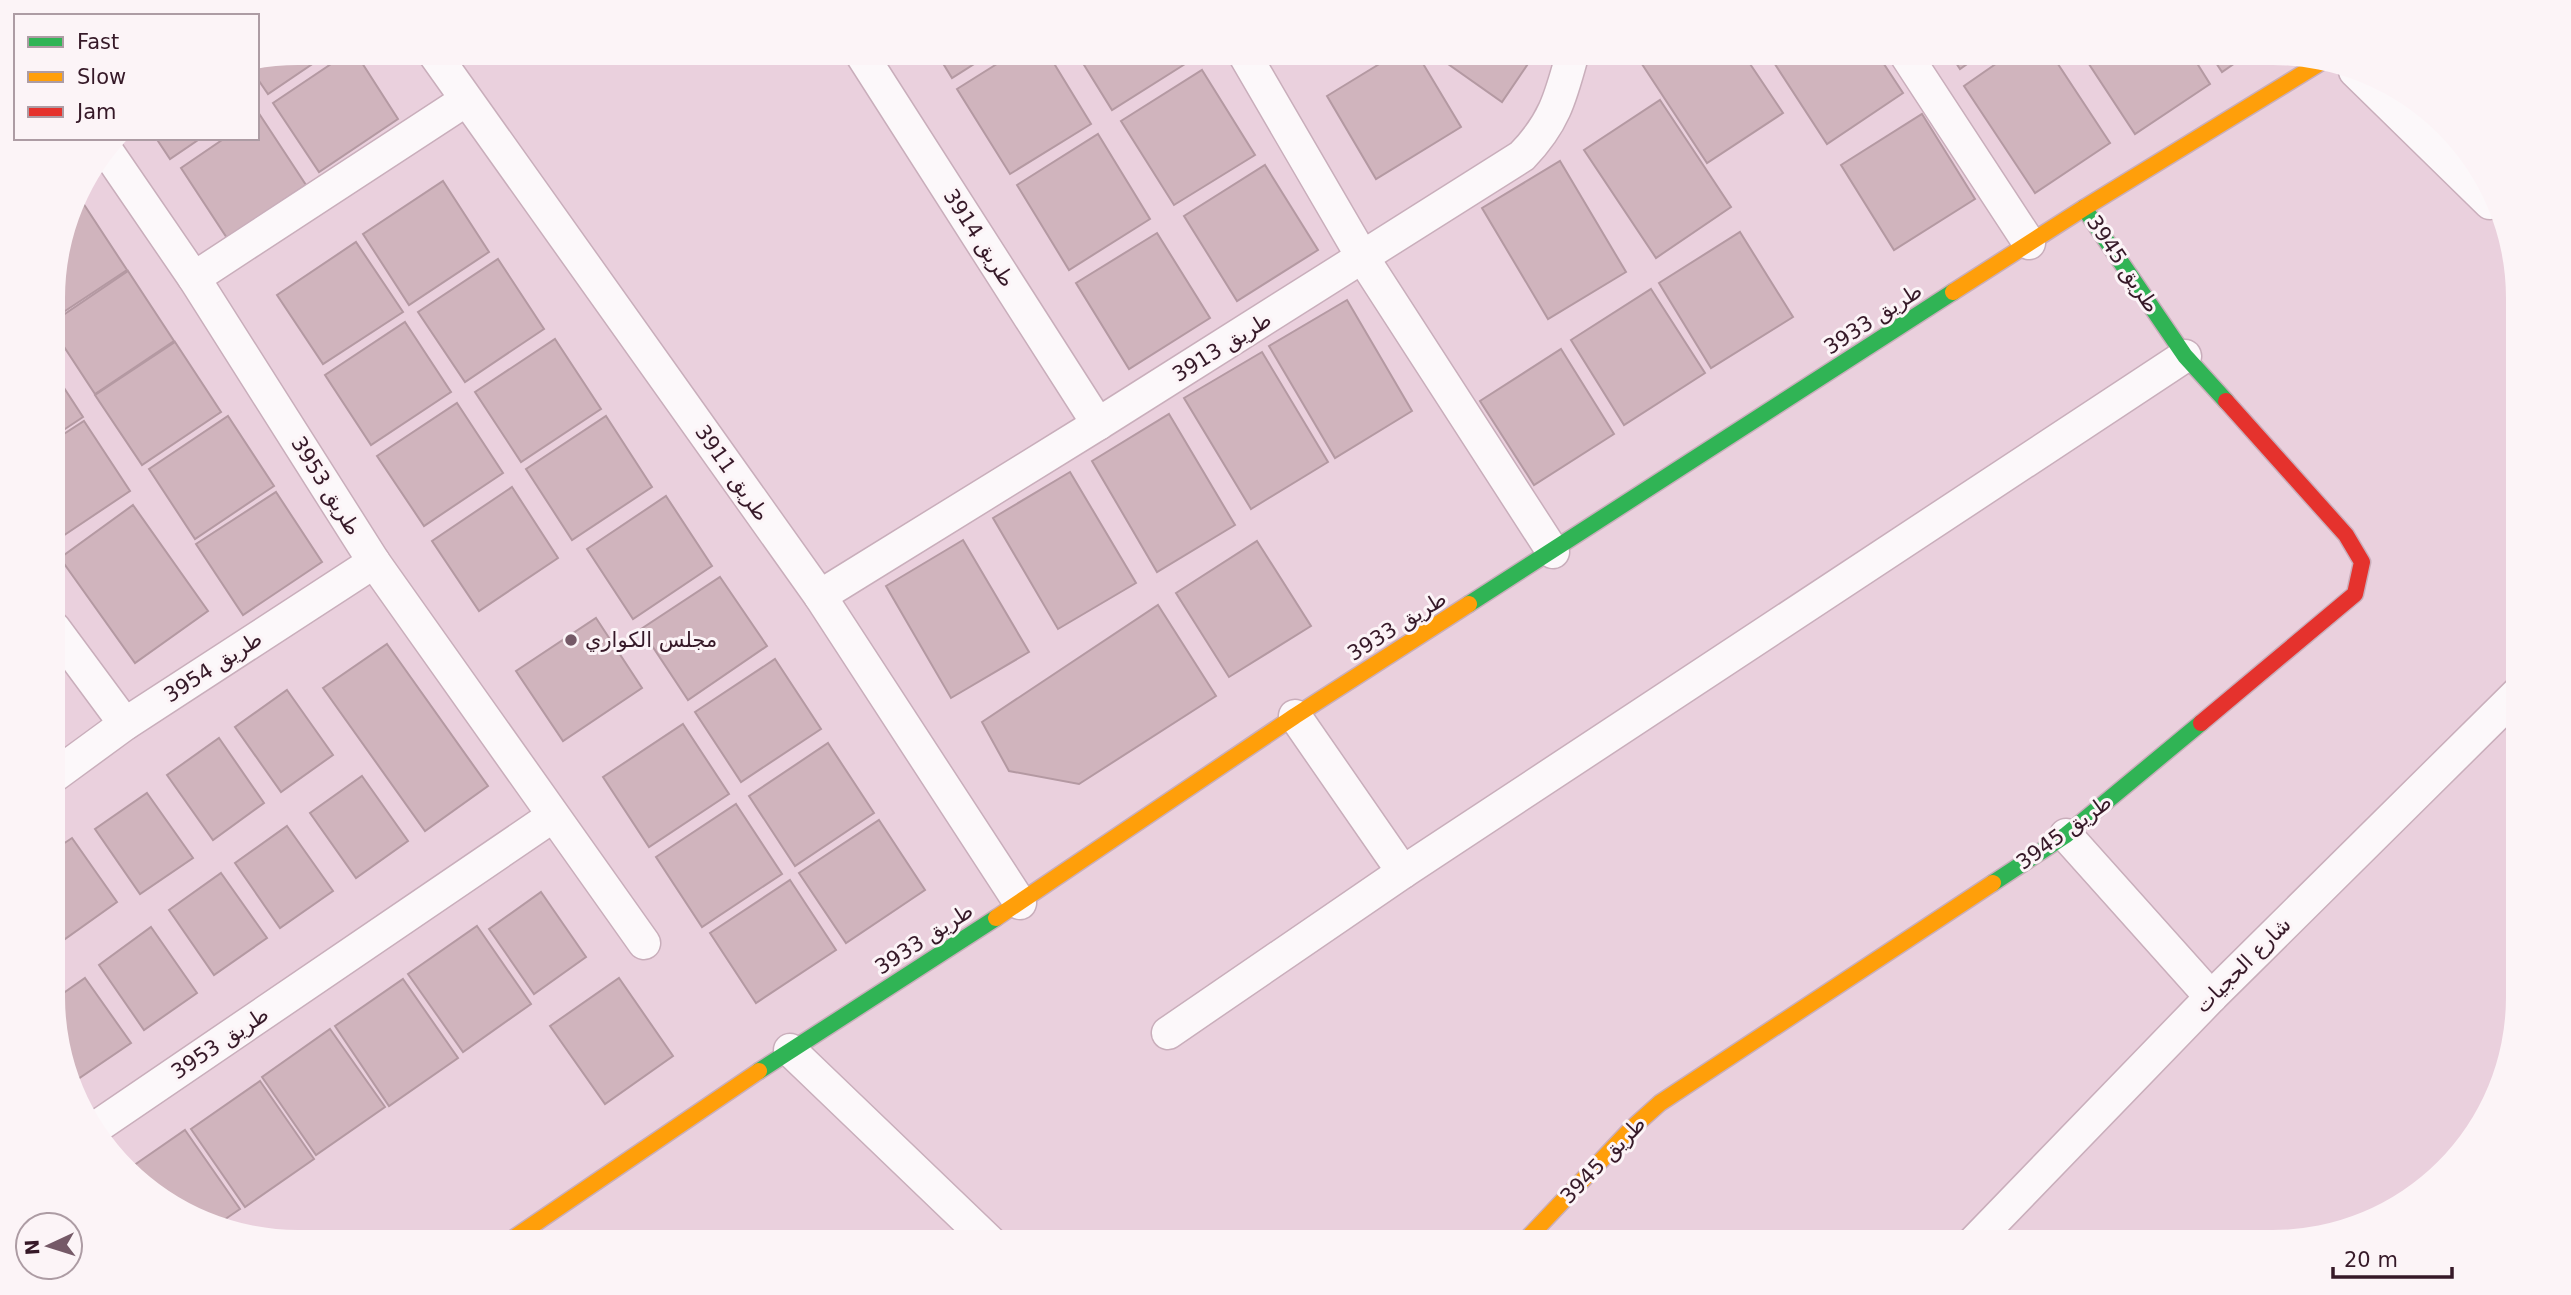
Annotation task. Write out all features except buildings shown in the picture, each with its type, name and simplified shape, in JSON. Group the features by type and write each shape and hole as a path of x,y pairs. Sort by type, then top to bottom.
{"street":[{"name":"طريق 3911","path":"442,65 820,596 1020,903"},
{"name":"طريق 3914","path":"868,65 1098,424"},
{"path":"1251,65 1363,258 1553,552"},
{"name":"طريق 3913","path":"820,596 1522,156 1551,120 1569,65"},
{"path":"1913,65 2029,243"},
{"name":"طريق 3933","path":"526,1230 790,1050 1020,903 1295,716 2084,208 2313,68"},
{"path":"2371,87 2482,195"},
{"path":"194,278 466,100"},
{"name":"طريق 3953","path":"112,158 194,278 374,562 644,943"},
{"name":"طريق 3945","path":"1535,1230 1631,1129 1660,1103 2066,835 2355,594 2362,562 2346,535 2185,356 2084,208"},
{"path":"1168,1033 1403,872 2185,356"},
{"name":"طريق 3954","path":"65,768 125,724 374,562"},
{"path":"65,643 125,724"},
{"name":"شارع الحجيات","path":"1986,1230 2211,997 2506,705"},
{"path":"1295,716 1403,872"},
{"name":"طريق 3953","path":"102,1123 553,816"},
{"path":"2066,835 2211,997"},
{"path":"790,1050 978,1230"}],"traffic: fast":[{"path":"2084,208 2185,356 2226,401"},
{"path":"1469,604 1953,292"},
{"path":"1993,883 2066,835 2201,723"},
{"path":"759,1071 996,918"}],"traffic: slow":[{"path":"1953,292 2312,68"},
{"path":"996,918 1295,716 1469,604"},
{"path":"1535,1230 1631,1129 1660,1103 1993,883"},
{"path":"526,1230 759,1071"}],"traffic: jam":[{"path":"2201,723 2355,594 2362,562 2346,535 2226,401"}],"place":[{"name":"مجلس الكواري","path":"571,640"}]}
